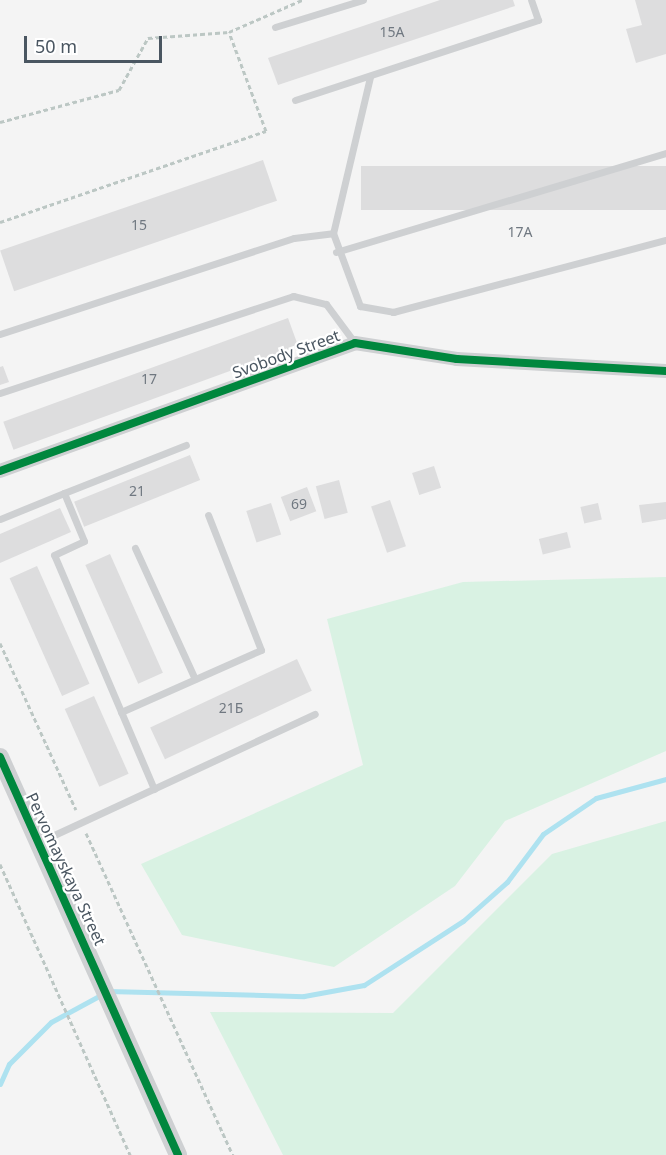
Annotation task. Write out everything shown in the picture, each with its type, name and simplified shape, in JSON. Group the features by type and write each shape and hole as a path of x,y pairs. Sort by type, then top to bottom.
{"street":[{"name":"Svobody Street","path":"0,471 355,344 457,359 666,371"},
{"name":"Pervomayskaya Street","path":"0,757 108,991 178,1155"}],"lane":[{"path":"274,27 363,0"},
{"path":"295,100 538,20 531,0"},
{"path":"370,77 333,233 336,252 360,306 393,312 666,240"},
{"path":"336,252 666,153"},
{"path":"0,334 294,238 333,233"},
{"path":"0,393 293,296 326,303 355,344"},
{"path":"0,519 186,445"},
{"path":"64,493 84,541 54,555 154,789"},
{"path":"121,712 261,650 208,515"},
{"path":"135,548 195,679"},
{"path":"39,842 315,714"}],"path":[{"path":"0,122 119,90 148,38 229,32 302,0"},
{"path":"0,222 266,131 229,32"},
{"path":"0,643 233,1155"},
{"path":"0,864 130,1155"}],"green space":[{"path":"666,577 666,751 505,821 455,886 334,967 182,935 141,864 363,765 327,619 463,582"},
{"path":"666,821 666,1155 283,1155 210,1012 393,1013 552,854"}],"building":[{"path":"440,0 513,0 515,6 278,85 268,58"},
{"path":"635,0 666,0 666,54 636,63 626,29 642,25"},
{"path":"263,160 277,201 14,291 0,251"},
{"path":"361,166 666,166 666,210 361,210"},
{"path":"288,318 298,346 14,450 3,422"},
{"path":"3,366 9,382 0,385 0,367"},
{"path":"190,455 200,480 84,527 74,502"},
{"path":"434,466 441,488 419,495 412,473"},
{"path":"339,480 348,513 325,519 316,486"},
{"path":"307,487 316,511 290,521 281,497"},
{"path":"390,500 406,546 387,553 371,507"},
{"path":"666,502 666,519 642,523 639,505"},
{"path":"271,503 281,534 256,542 246,511"},
{"path":"598,503 602,520 584,524 580,507"},
{"path":"60,508 71,532 0,563 0,534"},
{"path":"567,532 571,548 543,555 539,539"},
{"path":"110,554 163,673 138,684 85,565"},
{"path":"37,566 89,684 62,696 10,578"},
{"path":"297,659 312,691 165,759 150,727"},
{"path":"94,696 129,774 99,787 65,709"}],"waterway":[{"path":"0,1084 9,1064 51,1022 108,991 304,996 364,985 463,921 507,882 543,834 596,798 666,779"}],"cycle path":[{"path":"0,471 355,343 457,359 666,371"},
{"path":"0,757 178,1155"}]}
